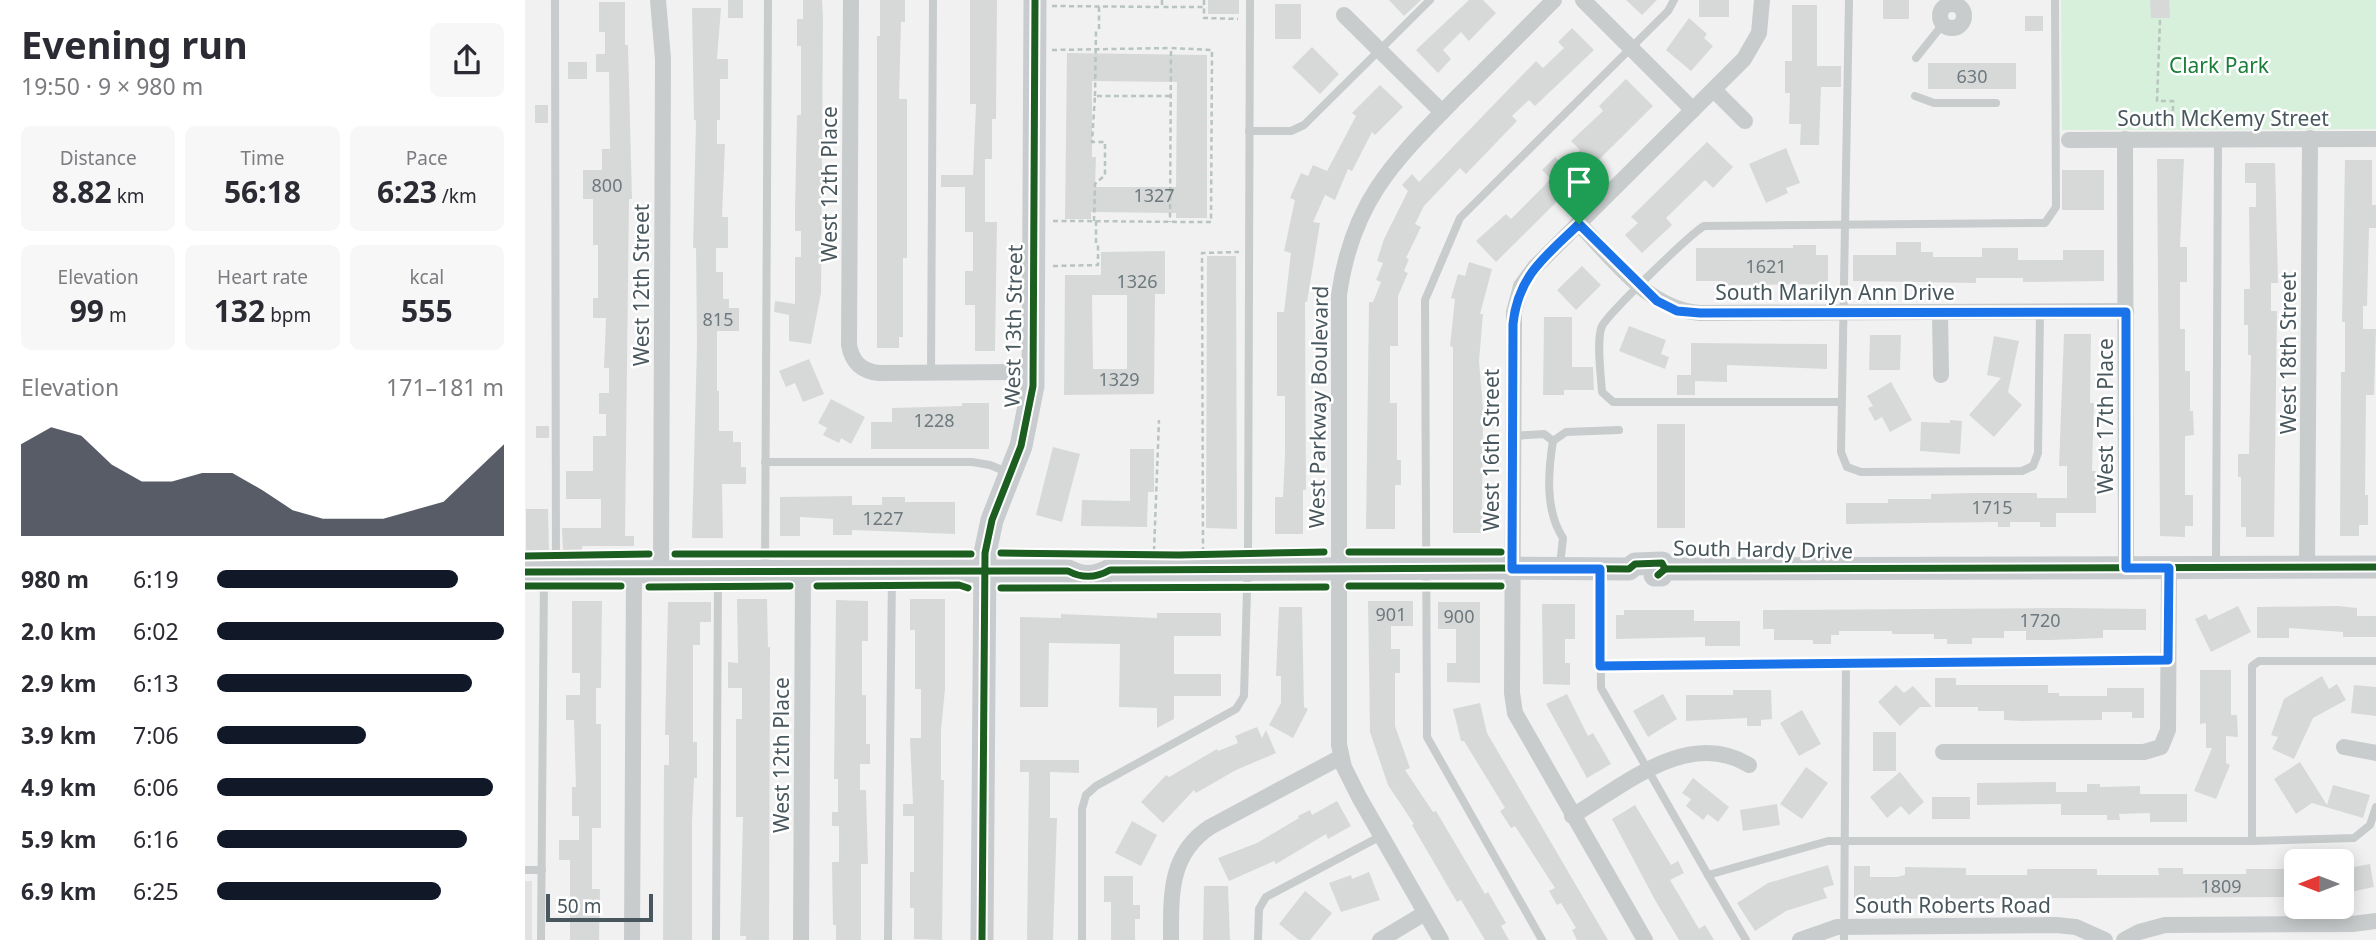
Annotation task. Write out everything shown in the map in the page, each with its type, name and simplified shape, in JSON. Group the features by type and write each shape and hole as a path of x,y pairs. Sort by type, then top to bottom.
{"street":[{"name":"West 12th Street","path":"658,0 663,59 661,571"},
{"name":"West 12th Place","path":"851,0 849,345 858,366 879,373 931,373"},
{"name":"West Parkway Boulevard","path":"1441,940 1354,788 1341,757 1337,724 1337,313 1345,260 1356,225 1381,180 1401,154 1554,0"},
{"path":"1583,0 1693,110"},
{"name":"West 16th Street","path":"1645,940 1515,713 1512,569 1513,324 1517,298 1528,275 1751,50 1759,33 1762,0"},
{"path":"1943,24 1954,28 1963,21 1962,10 1952,2"},
{"name":"West 13th Street","path":"982,940 984,571 988,532 1012,474 1029,414 1033,372 1042,3"},
{"path":"1344,15 1442,113"},
{"path":"1714,90 1745,121"},
{"name":"West 18th Street","path":"2307,568 2310,138"},
{"name":"West 17th Place","path":"2125,139 2126,568"},
{"name":"South McKemy Street","path":"2069,140 2376,139"},
{"name":"South Marilyn Ann Drive","path":"1579,224 1640,286 1666,307 1689,313 2126,312"},
{"path":"1940,312 1941,375"},
{"path":"931,373 1033,372"},
{"name":"South Hardy Drive","path":"542,572 1068,571 1078,576 1098,576 1111,570 1629,569 1634,576 1661,575 1665,569 2376,567"},
{"path":"1943,752 2144,752 2161,747 2168,730 2169,568"},
{"name":"West 12th Place","path":"801,940 803,571"},
{"path":"632,940 633,572"},
{"path":"2344,747 2376,752"},
{"path":"1572,816 1680,755 1703,750 1726,753 1749,765"},
{"path":"1171,940 1174,874 1192,842 1210,827 1341,757"},
{"path":"1380,940 1425,913"},
{"path":"2125,940 2139,932 2165,926 2353,924 2376,920"},
{"name":"South Roberts Road","path":"1800,940 1818,932 1928,933 2066,926 2105,940"}],"lane":[{"path":"541,940 542,572 555,0"},
{"path":"765,570 768,0"},
{"path":"931,373 933,0"},
{"path":"1082,940 1083,802 1096,786 1236,709 1241,704 1246,686 1250,0"},
{"path":"1249,131 1298,129 1430,0"},
{"path":"1542,940 1427,737 1424,569 1425,323 1428,290 1460,218 1668,11 1674,0"},
{"path":"1849,0 1841,452 1847,467 1854,471 2029,469 2038,453 2040,312"},
{"path":"1842,402 1613,402 1602,392 1600,333 1607,320 1640,286 1704,226 2039,224 2050,219 2056,207 2055,0"},
{"path":"1916,58 1943,24"},
{"path":"1915,96 1934,103 1996,103"},
{"path":"2217,568 2218,138"},
{"path":"1559,571 1563,538 1553,523 1549,468 1553,441 1566,432 1619,430"},
{"path":"1513,436 1544,434 1553,441"},
{"path":"765,461 972,462 990,464 1012,474"},
{"path":"1600,569 1600,666 1604,694 1746,940"},
{"path":"888,940 892,570"},
{"path":"716,940 718,571"},
{"path":"1600,666 2168,660"},
{"path":"2252,841 2252,666 2259,661 2376,661"},
{"path":"1844,933 1846,665"},
{"path":"1708,875 1828,841 2252,841 2354,838 2370,825 2376,807"},
{"path":"1258,940 1259,909 1266,897 1381,836"},
{"path":"525,870 542,870"}],"path":[{"path":"1046,266 1098,265 1095,184 1105,175 1105,142 1092,142 1098,29 1095,0"},
{"path":"1162,0 1162,7"},
{"path":"1204,0 1204,18 1238,19"},
{"path":"1042,3 1097,7 1204,7"},
{"path":"2160,20 2157,101 2173,101 2173,127"},
{"path":"1170,222 1171,48"},
{"path":"1047,221 1211,222 1212,50 1049,49"},
{"path":"1095,96 1171,96"},
{"path":"1203,554 1205,517 1202,517 1202,253 1239,252"},
{"path":"1140,554 1158,554 1159,420"},
{"path":"1190,555 1215,554"}],"shaded area":[{"path":"525,881 532,881 532,940 525,940"}],"green space":[{"name":"Clark Park","path":"2061,0 2376,0 2376,129 2062,130"}],"building":[{"path":"728,0 743,0 743,18 728,18"},
{"path":"803,0 822,0 823,19 821,293 811,344 789,341 789,315 774,312 775,301 795,304 795,257 801,257 801,231 795,231 795,209 797,115 801,115 801,46 797,46 797,19 803,19"},
{"path":"880,0 905,0 905,22 901,22 899,99 907,99 907,258 903,258 903,337 899,337 899,348 877,348 877,36 880,36"},
{"path":"970,0 997,0 996,119 992,119 992,159 985,159 985,222 997,222 995,351 975,351 975,305 965,305 965,271 973,271 973,232 965,232 965,187 941,187 941,175 973,175 976,104 970,104"},
{"path":"1208,0 1239,0 1239,14 1208,14"},
{"path":"1389,0 1421,0 1404,16"},
{"path":"1469,0 1483,0 1496,13 1469,41 1461,32 1443,50 1451,59 1438,73 1416,50"},
{"path":"1626,0 1657,0 1642,15"},
{"path":"1699,0 1729,0 1729,17 1699,17"},
{"path":"1883,0 1909,0 1909,19 1883,19"},
{"path":"2150,0 2169,0 2170,18 2151,18"},
{"path":"599,2 625,2 625,45 628,45 632,199 629,199 625,536 634,536 634,546 582,546 582,550 563,550 562,528 601,528 601,499 566,499 566,471 593,471 593,436 606,436 606,414 599,414 599,393 609,393 609,368 604,368 606,318 593,318 593,298 598,298 598,245 593,245 593,199 583,199 583,170 602,170 602,149 610,149 609,72 596,72 596,54 605,54 605,32 599,32"},
{"path":"1275,4 1301,4 1301,39 1275,39"},
{"path":"1792,5 1817,5 1817,66 1841,66 1841,87 1821,87 1819,145 1800,145 1801,124 1789,124 1790,93 1785,93 1785,61 1792,61"},
{"path":"692,8 721,8 717,59 728,59 728,79 720,79 717,144 725,144 722,217 728,217 728,248 716,248 716,272 723,272 723,299 729,299 729,308 739,308 739,331 717,331 717,391 719,431 733,431 733,442 741,442 741,467 746,467 746,484 722,484 723,538 692,538 697,344 696,248 693,248 696,120"},
{"path":"2025,16 2043,16 2043,31 2025,31"},
{"path":"1689,18 1707,34 1704,38 1713,46 1691,71 1666,50"},
{"path":"1572,28 1594,50 1535,106 1529,100 1512,116 1517,121 1466,174 1460,168 1424,206 1415,224 1421,227 1406,258 1409,259 1404,271 1408,273 1398,296 1398,346 1390,346 1390,403 1397,403 1397,460 1401,460 1401,485 1395,485 1395,529 1366,529 1369,302 1373,302 1381,282 1376,280 1383,263 1377,261 1384,239 1408,191 1402,185 1412,174 1419,182 1536,61 1543,68 1564,48 1558,42"},
{"path":"1312,47 1339,74 1320,94 1292,67"},
{"path":"1067,53 1207,55 1207,218 1176,218 1176,213 1091,212 1091,219 1065,219","holes":["1092,81 1177,82 1176,187 1095,187 1096,157 1092,157"]},
{"path":"568,62 587,62 587,79 568,79"},
{"path":"1928,63 2016,63 2016,89 1928,89"},
{"path":"1626,79 1653,106 1496,262 1476,241 1506,214 1511,219 1546,184 1550,178 1542,170 1555,157 1564,166 1580,150 1571,141 1603,111 1599,106"},
{"path":"1380,85 1403,107 1375,135 1372,132 1352,171 1348,169 1335,200 1325,195 1313,222 1320,223 1305,302 1306,490 1303,490 1303,534 1275,534 1275,497 1283,497 1285,453 1285,396 1277,396 1277,312 1284,312 1291,253 1284,251 1295,200 1290,198 1301,173 1308,176 1313,165 1327,171 1356,116 1352,113"},
{"path":"535,105 548,105 548,123 535,123"},
{"path":"1707,142 1733,167 1713,188 1705,180 1666,218 1672,225 1642,253 1625,235 1638,223 1631,217"},
{"path":"1786,148 1800,183 1786,188 1788,193 1766,203 1749,164"},
{"path":"2157,159 2184,159 2180,247 2187,247 2187,282 2180,282 2180,329 2185,329 2185,371 2190,371 2190,411 2193,411 2194,435 2185,436 2185,495 2193,495 2193,526 2185,526 2185,537 2160,536"},
{"path":"2345,160 2372,160 2372,205 2376,205 2376,228 2369,228 2367,306 2363,306 2363,329 2376,329 2374,395 2366,395 2365,495 2368,495 2368,525 2359,525 2359,536 2340,536 2341,372 2345,372 2345,322 2342,322"},
{"path":"2245,163 2275,163 2278,283 2271,283 2271,311 2277,311 2274,537 2246,537 2246,527 2241,527 2238,454 2249,454 2251,355 2248,355 2248,325 2244,325 2244,289 2250,289 2249,207 2256,207 2256,183 2245,183"},
{"path":"2062,170 2104,170 2104,210 2062,210"},
{"path":"1896,242 1921,242 1921,252 1933,252 1933,257 1982,257 1982,248 2018,248 2018,260 2063,260 2063,250 2104,250 2104,281 2023,282 2023,278 1976,278 1976,283 1853,281 1853,255 1896,255"},
{"path":"1793,245 1816,245 1816,255 1828,255 1828,284 1723,285 1723,281 1696,281 1696,248 1793,248"},
{"path":"1165,251 1165,294 1155,294 1154,394 1064,395 1065,275 1101,275 1101,252","holes":["1092,295 1127,295 1127,369 1093,369"]},
{"path":"1207,256 1236,256 1237,529 1206,528"},
{"path":"1469,262 1492,269 1480,314 1483,314 1479,361 1483,408 1482,533 1453,533 1453,347 1450,346 1455,299 1451,298 1458,274 1465,276"},
{"path":"1582,266 1601,285 1576,310 1557,290"},
{"path":"1544,317 1572,317 1572,367 1593,367 1594,390 1564,390 1564,395 1543,395"},
{"path":"1629,326 1666,340 1661,354 1669,357 1665,369 1619,351"},
{"path":"2064,334 2091,334 2090,403 2094,403 2092,471 2096,471 2096,513 2056,513 2056,527 2040,527 2040,522 2010,522 2010,527 1998,527 1998,522 1846,524 1846,503 1888,503 1888,499 1931,499 1931,494 1974,493 2037,493 2037,498 2067,498 2067,466 2059,466"},
{"path":"1870,335 1901,335 1900,370 1869,370"},
{"path":"1994,336 2019,341 2008,392 2022,405 1994,437 1969,415 2001,378 1987,375"},
{"path":"1691,343 1827,344 1827,369 1727,365 1727,382 1695,381 1695,395 1677,395 1677,375 1691,375"},
{"path":"809,359 824,394 803,402 795,383 786,387 779,371"},
{"path":"1891,382 1912,420 1890,432 1882,417 1875,421 1868,408 1873,406 1867,396"},
{"path":"831,399 865,417 851,444 841,438 839,443 823,435 827,428 818,423"},
{"path":"962,403 989,403 989,449 871,449 871,422 892,422 892,408 962,406"},
{"path":"1950,420 1962,421 1960,454 1920,451 1921,422 1950,423"},
{"path":"1657,424 1685,424 1685,528 1657,528"},
{"path":"536,426 549,426 549,438 536,438"},
{"path":"1053,447 1080,454 1062,522 1036,515"},
{"path":"1130,449 1154,449 1154,492 1148,492 1147,527 1081,526 1082,500 1130,501"},
{"path":"852,496 852,505 882,505 882,497 905,497 905,502 955,502 955,534 852,530 852,535 833,535 833,519 800,517 800,536 780,536 780,497"},
{"path":"526,509 548,509 549,550 526,551"},
{"path":"737,599 767,599 770,647 769,940 746,940 746,936 740,936 743,817 736,817 736,719 742,719 742,688 728,688 728,662 738,663"},
{"path":"910,599 945,599 945,689 941,730 941,780 944,780 942,940 914,939 914,908 910,908 910,872 914,872 914,816 903,816 903,804 913,804 910,738 921,738 921,689 915,689 915,630 910,630"},
{"path":"836,600 868,601 868,641 862,641 862,695 866,695 866,744 870,744 870,764 860,764 860,790 866,790 868,864 861,864 861,940 836,940 836,925 833,925 832,862 839,862 839,826 832,826 832,812 838,812 838,779 834,779"},
{"path":"572,601 602,601 601,688 596,688 596,724 601,724 601,828 592,828 592,889 600,889 599,940 570,940 570,860 559,860 559,840 579,840 579,816 572,816 572,787 576,787 574,720 566,720 566,695 580,695 580,673 572,673"},
{"path":"1368,601 1413,601 1413,626 1391,626 1391,649 1400,649 1400,673 1395,673 1395,726 1410,768 1405,770 1433,812 1436,811 1485,894 1488,892 1506,923 1501,926 1509,940 1485,940 1461,900 1457,902 1412,825 1414,824 1388,785 1370,732"},
{"path":"668,602 711,602 711,622 700,622 700,645 693,645 693,742 697,742 697,778 694,778 692,823 692,940 663,940 664,765 669,765 669,735 665,735"},
{"path":"1438,602 1480,602 1480,683 1447,682 1447,663 1456,663 1456,629 1438,629"},
{"path":"1542,604 1575,604 1575,639 1565,639 1565,663 1570,663 1570,685 1543,684"},
{"path":"2238,606 2251,632 2211,652 2195,619 2206,614 2209,620"},
{"path":"1279,607 1302,607 1304,707 1308,709 1293,738 1269,725 1281,703 1281,676 1276,676"},
{"path":"2257,607 2357,608 2357,616 2376,616 2376,637 2343,637 2343,632 2289,628 2289,638 2257,638"},
{"path":"2146,609 2146,630 2103,630 2103,638 2050,640 2026,640 2026,631 2004,631 2004,638 1972,638 1972,644 1947,644 1947,639 1934,639 1934,634 1839,631 1839,635 1831,635 1831,644 1813,644 1813,640 1774,640 1774,629 1763,629 1763,610"},
{"path":"1624,610 1694,610 1694,621 1740,621 1740,646 1705,646 1705,637 1616,639 1616,615 1624,615"},
{"path":"1157,613 1221,613 1221,636 1174,636 1174,674 1221,674 1221,696 1174,696 1174,719 1157,728 1157,708 1119,707 1120,644 1049,643 1048,707 1020,707 1020,617 1061,618 1061,614 1157,618"},
{"path":"2200,670 2231,670 2231,715 2237,715 2238,737 2226,736 2226,763 2230,765 2216,799 2194,791 2212,748 2206,748 2206,723 2200,724"},
{"path":"2322,676 2329,689 2337,684 2346,700 2313,718 2294,759 2272,749 2278,737 2271,735 2284,699"},
{"path":"1935,678 1956,678 1956,685 2048,685 2048,693 2059,693 2059,696 2107,696 2107,688 2144,688 2144,718 2132,718 2132,712 2102,712 2102,720 2021,721 2004,720 2004,711 1978,711 1978,707 1935,707"},
{"path":"1896,685 1904,693 1913,686 1932,707 1920,707 1900,726 1878,702"},
{"path":"2354,685 2376,687 2376,716 2351,713"},
{"path":"1733,690 1771,690 1772,719 1761,720 1761,726 1747,726 1747,718 1686,721 1686,695 1733,695"},
{"path":"1567,694 1588,736 1593,733 1611,764 1587,778 1546,704"},
{"path":"1663,694 1677,719 1648,737 1633,711"},
{"path":"1480,703 1487,733 1608,940 1577,940 1572,930 1576,928 1561,903 1557,905 1549,891 1555,888 1515,826 1511,828 1500,811 1505,808 1464,741 1461,741 1453,709"},
{"path":"1802,710 1821,744 1799,756 1780,723"},
{"path":"1257,727 1262,738 1266,730 1276,753 1236,770 1196,793 1194,790 1163,823 1141,802 1166,775 1169,777 1217,749 1218,751 1238,743 1235,736"},
{"path":"1873,732 1896,732 1896,771 1873,771"},
{"path":"1020,760 1079,760 1079,773 1050,772 1050,818 1057,818 1053,940 1027,940 1029,772 1020,772"},
{"path":"2300,762 2327,805 2333,785 2370,795 2363,818 2312,803 2296,814 2274,779"},
{"path":"1806,767 1828,783 1802,819 1780,804"},
{"path":"1900,772 1924,802 1909,815 1901,806 1887,818 1870,797"},
{"path":"1693,778 1729,807 1718,822 1708,814 1703,820 1686,806 1691,799 1682,793"},
{"path":"2056,782 2056,792 2087,792 2087,784 2100,784 2100,787 2140,786 2140,794 2187,794 2187,822 2150,822 2150,813 2119,814 2120,820 2107,820 2107,815 2061,815 2061,804 1977,805 1977,783"},
{"path":"1932,797 1970,797 1970,819 1932,819"},
{"path":"1337,801 1351,826 1328,839 1326,834 1276,864 1274,861 1229,881 1218,858 1257,843 1310,810 1312,815"},
{"path":"1777,804 1780,825 1743,831 1740,810"},
{"path":"1635,805 1671,865 1678,861 1684,873 1670,880 1699,929 1705,925 1714,940 1679,940 1655,900 1612,819"},
{"path":"1132,821 1157,835 1141,866 1115,853"},
{"path":"2370,864 2374,887 2354,891 2354,867"},
{"path":"1828,865 1834,885 1823,888 1827,898 1786,911 1755,931 1737,903 1768,883"},
{"path":"1854,866 1870,866 1870,877 1905,875 1905,867 1966,868 1966,875 2027,875 2027,869 2097,869 2097,875 2159,875 2158,868 2183,868 2183,874 2246,874 2246,869 2284,869 2284,897 1854,899"},
{"path":"1369,872 1380,900 1341,912 1329,883 1351,875 1352,879"},
{"path":"1104,876 1133,876 1133,905 1140,905 1140,919 1135,919 1135,940 1111,940 1111,902 1104,902"},
{"path":"1204,886 1228,886 1230,940 1203,940"},
{"path":"1305,891 1332,913 1310,940 1299,940 1279,924"}],"cycle path":[{"path":"982,940 985,553 992,520 1021,446 1033,386 1035,0"},
{"path":"1001,553 1179,555 1324,552"},
{"path":"1349,552 1501,552"},
{"path":"525,556 649,554"},
{"path":"675,554 971,554"},
{"path":"525,572 1068,571 1089,576 1110,570 1629,569 1635,564 1662,563 1665,569"},
{"path":"1658,575 1665,569 2376,567"},
{"path":"817,586 959,585 968,588"},
{"path":"525,586 621,586"},
{"path":"649,587 790,586"},
{"path":"1349,586 1501,586"},
{"path":"1001,588 1326,587"}],"route":[{"path":"1579,224 1649,294 1666,307 1677,311 2126,312 2126,568 2169,568 2168,660 1600,666 1600,569 1512,569 1514,312 1521,286 1528,275 1579,224"}]}
